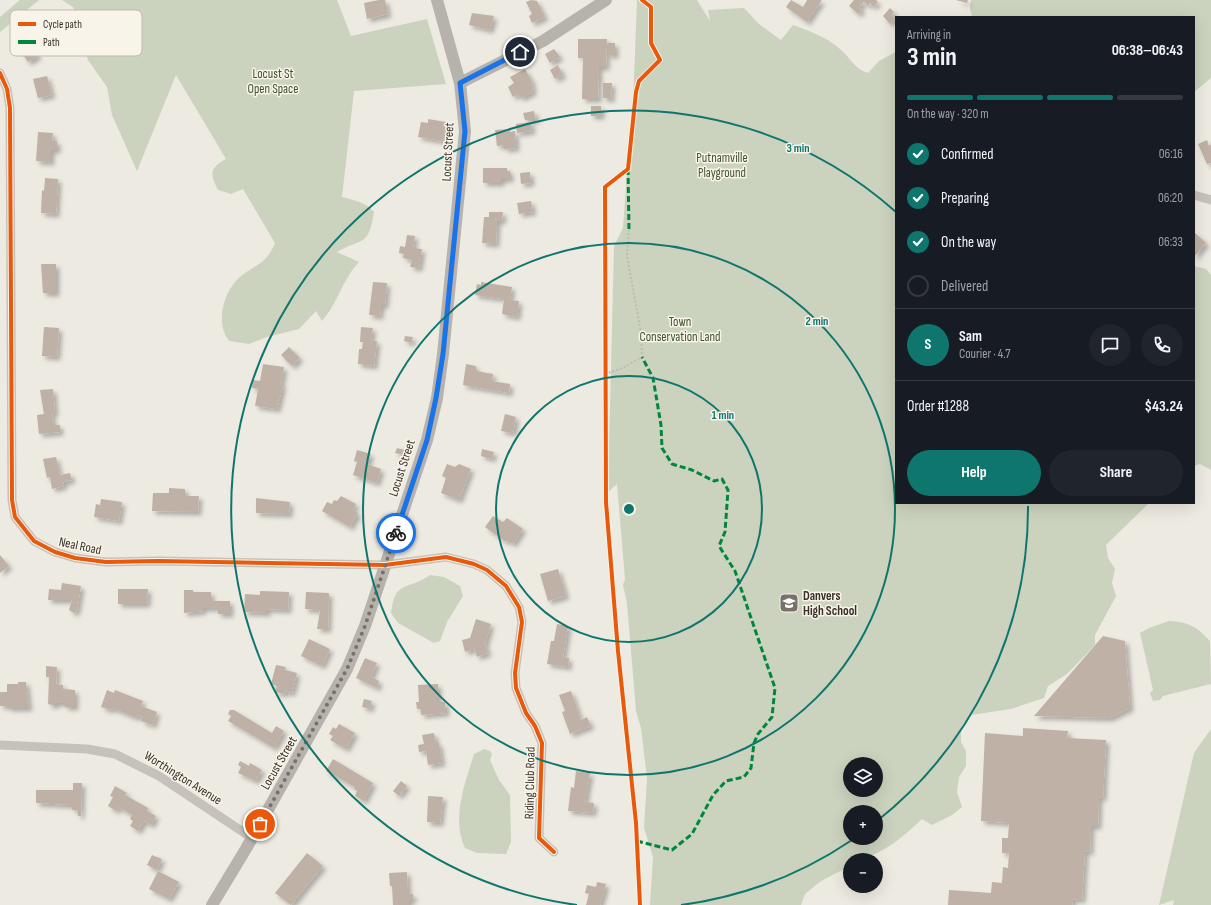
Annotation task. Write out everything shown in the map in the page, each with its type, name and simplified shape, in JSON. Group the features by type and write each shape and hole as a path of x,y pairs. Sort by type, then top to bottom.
{"main road":[{"name":"Locust Street","path":"212,905 252,838 347,669 365,626 427,440 439,383 462,176 465,131 460,83 437,0"},
{"path":"460,83 543,40 606,0"}],"street":[{"name":"Neal Road","path":"0,73 7,89 10,108 10,454 12,500 15,515 24,531 34,541 55,552 75,558 106,562 158,561 385,565"},
{"path":"1195,195 1211,200"},
{"name":"Riding Club Road","path":"385,565 446,557 460,559 487,570 499,579 516,600 522,622 515,673 516,688 524,708 535,726 542,743 539,838 554,852"},
{"name":"Worthington Avenue","path":"0,745 87,748 115,754 159,776 252,838"}],"path":[{"path":"605,374 623,368 642,357 641,332 628,256 629,230"},
{"path":"605,366 605,381"}],"green space":[{"path":"20,0 39,0 27,10 10,10 10,24 0,32 0,17"},
{"name":"Locust St Open Space","path":"62,0 337,0 351,36 427,19 446,84 354,91 342,197 355,200 374,212 367,237 337,252 359,262 348,276 332,307 322,321 316,311 299,329 267,337 249,344 229,341 225,334 222,319 222,311 227,295 231,287 241,276 267,257 275,243 243,189 231,194 218,190 213,180 213,172 220,162 226,159 176,75 137,171 112,115 107,87 88,60 87,56 142,56 142,10 74,10 73,7"},
{"path":"637,0 697,0 710,21 708,10 744,8 759,24 781,40 793,25 824,38 835,45 844,52 855,66 868,73 879,61 895,53 895,504 1148,504 1106,545 1108,558 1115,569 1112,583 1116,596 1095,635 1095,645 1067,674 1048,686 1044,698 1011,709 971,715 961,727 961,742 966,751 966,766 959,777 957,792 962,807 952,815 932,825 922,819 898,840 878,853 843,853 843,870 821,881 805,894 801,905 650,905 653,857 644,828 647,778 641,728 636,711 627,603 623,585 625,579 617,484 608,492 614,246 623,228 634,79"},
{"path":"971,0 1211,0 1211,78 1195,91 1195,16 972,16 970,9"},
{"path":"1195,266 1206,269 1211,275 1211,470 1200,464 1195,466"},
{"path":"430,575 444,577 460,586 463,596 447,622 440,641 434,643 398,623 391,613 393,602 399,590"},
{"path":"1169,621 1192,626 1210,641 1211,684 1163,696 1160,700 1153,701 1150,693 1153,690 1140,633"},
{"path":"1211,729 1211,905 1173,905 1174,900 1159,905 1194,753"},
{"path":"484,749 490,751 492,754 490,760 499,780 510,795 511,842 506,854 477,853 465,848 461,837 459,813 464,789 474,754"}],"building":[{"path":"385,0 388,14 367,19 364,3"},
{"path":"531,0 537,1 545,17 532,23 529,16 532,14 526,2"},
{"path":"791,0 803,7 807,0 822,0 807,22 786,7"},
{"path":"854,0 876,0 878,2 873,7 870,3 868,6 864,2 859,7 862,10 858,14 849,6"},
{"path":"956,0 968,0 967,3"},
{"path":"890,8 894,12 892,15 895,19 890,24 883,16"},
{"path":"472,13 494,16 490,30 469,25"},
{"path":"578,39 607,39 606,67 599,67 598,99 582,99 583,58 578,58"},
{"path":"608,43 615,43 615,55 608,55"},
{"path":"554,49 560,57 550,63 545,54"},
{"path":"24,56 38,56 28,62"},
{"path":"558,65 563,75 555,79 550,70"},
{"path":"525,69 533,83 531,84 534,88 532,89 533,92 521,98 518,94 513,97 508,87 514,83 510,77"},
{"path":"47,76 52,95 38,98 33,79"},
{"path":"603,83 612,83 611,99 603,98"},
{"path":"591,106 601,106 601,116 591,116"},
{"path":"534,111 536,120 525,120 523,113"},
{"path":"428,119 446,122 443,141 418,137 421,122 428,123"},
{"path":"531,122 532,131 517,133 516,124"},
{"path":"510,129 510,132 515,131 516,148 504,149 504,145 497,146 495,130"},
{"path":"38,132 53,133 52,141 57,141 57,150 51,150 51,162 36,161"},
{"path":"1207,140 1209,146 1211,145 1211,163 1207,164 1198,144"},
{"path":"483,168 507,168 507,171 510,171 510,179 501,179 501,183 483,183"},
{"path":"530,172 531,183 521,184 520,173"},
{"path":"45,178 58,179 56,214 41,213 42,190 44,191"},
{"path":"531,201 533,212 519,214 517,203"},
{"path":"489,212 503,212 502,221 497,221 496,244 482,243 484,217 489,217"},
{"path":"1195,233 1206,243 1195,256"},
{"path":"407,235 415,236 413,248 422,249 419,268 410,267 412,260 403,258 404,254 399,253 400,246 405,247"},
{"path":"41,264 56,264 56,293 43,293"},
{"path":"373,282 387,283 385,305 381,305 380,316 369,315"},
{"path":"481,282 512,287 510,300 519,301 517,317 502,314 504,299 475,295 477,284 481,285"},
{"path":"44,327 59,328 57,357 42,356"},
{"path":"361,327 373,328 371,340 377,341 374,366 358,364 359,349 362,349 363,342 360,342"},
{"path":"405,336 413,337 411,343 404,341"},
{"path":"289,347 300,358 292,366 281,355"},
{"path":"263,364 284,367 281,385 283,385 277,409 255,406 258,389 252,388 253,380 260,381"},
{"path":"466,364 476,366 476,371 493,374 492,381 510,384 509,393 463,385"},
{"path":"53,389 55,413 52,413 53,425 60,425 60,432 39,434 37,415 44,414 40,390"},
{"path":"505,414 516,417 513,433 501,431"},
{"path":"397,448 405,450 404,455 395,453"},
{"path":"482,449 494,452 492,459 481,456"},
{"path":"357,450 371,454 367,464 381,469 377,483 353,475 357,462 354,461"},
{"path":"56,457 60,475 70,473 72,480 63,482 64,486 52,489 50,477 47,478 43,459"},
{"path":"447,464 455,467 459,464 471,469 459,500 441,493 446,478 442,476"},
{"path":"169,488 185,489 185,496 199,496 198,512 152,511 153,493 169,493"},
{"path":"341,496 356,504 353,510 358,513 350,527 322,511 327,502 332,504 334,500 337,501"},
{"path":"256,498 290,502 289,514 256,513"},
{"path":"101,499 122,502 119,521 94,517 96,504 100,505"},
{"path":"493,516 503,522 507,518 523,529 513,544 507,540 506,542 485,527"},
{"path":"0,555 9,566 0,573"},
{"path":"558,569 566,596 548,601 540,574"},
{"path":"62,583 81,586 77,610 74,613 69,610 72,600 48,600 49,589 61,590"},
{"path":"118,589 148,589 147,604 118,604"},
{"path":"184,590 193,590 193,592 211,592 211,601 230,601 230,614 218,614 218,608 203,608 203,611 184,613"},
{"path":"260,591 289,592 288,610 267,609 267,613 244,612 245,594 260,595"},
{"path":"306,592 329,593 328,629 317,629 320,610 305,609"},
{"path":"476,619 491,624 485,644 488,653 477,657 474,649 465,652 462,640 470,638"},
{"path":"557,624 568,626 563,657 569,658 568,667 547,664 551,641 554,641"},
{"path":"1103,636 1125,641 1130,708 1110,718 1034,716"},
{"path":"309,639 330,649 322,666 301,656"},
{"path":"365,658 377,663 371,677 379,681 377,688 356,678"},
{"path":"276,665 286,667 285,670 297,673 292,693 285,691 284,694 275,692 277,686 271,684"},
{"path":"46,666 57,667 56,684 63,685 63,689 75,690 75,707 65,707 65,703 55,703 55,706 48,704 49,677 46,677"},
{"path":"18,682 26,682 29,708 8,708 8,706 0,706 0,692 7,692 7,684 18,684"},
{"path":"438,684 438,702 445,702 446,713 421,715 421,709 417,709 416,702 419,702 418,685"},
{"path":"107,690 114,693 115,690 143,701 141,706 157,712 153,725 141,721 142,716 138,715 137,718 112,708 111,710 101,707"},
{"path":"571,691 581,720 587,717 591,726 570,734 562,712 565,711 559,695"},
{"path":"364,699 372,701 370,709 362,707"},
{"path":"230,710 234,710 272,733 276,726 284,731 274,748 228,721 231,716 228,714"},
{"path":"339,724 355,733 346,749 330,740 333,736 329,734 333,727 336,729"},
{"path":"1023,728 1068,731 1067,738 1106,740 1103,798 1099,797 1098,826 1091,826 1090,852 1085,851 1082,900 1073,899 1072,905 948,905 949,890 991,893 992,882 1002,883 1003,867 1008,868 1009,853 1002,853 1002,838 1008,838 1009,823 981,821 985,733 1023,736"},
{"path":"434,733 436,743 439,743 442,763 428,765 426,751 419,752 418,745 424,744 422,735"},
{"path":"333,759 373,783 364,801 355,796 357,791 354,789 355,787 326,771"},
{"path":"240,761 249,766 250,763 262,770 256,781 238,773 241,767 238,765"},
{"path":"576,771 590,773 585,802 594,803 593,813 568,811 571,787 574,788"},
{"path":"401,781 407,786 399,796 393,791"},
{"path":"73,783 82,783 81,816 78,816 78,810 72,810 72,805 36,803 36,790 73,790"},
{"path":"115,786 127,793 125,795 148,808 147,811 156,816 151,825 144,821 138,831 130,826 133,821 130,819 132,815 118,807 116,811 108,806 113,797 110,796"},
{"path":"428,796 443,797 440,823 427,822"},
{"path":"307,853 323,866 291,905 275,893"},
{"path":"152,855 162,859 157,870 147,865"},
{"path":"158,871 179,882 169,899 149,889"},
{"path":"407,872 408,894 413,894 413,900 409,900 409,905 393,905 392,886 390,886 389,873"},
{"path":"597,882 606,884 600,905 586,905 589,894 585,893 587,885 596,887"}],"marked path":[{"path":"628,169 629,230"},
{"path":"637,841 672,850 692,834 713,795 726,781 744,777 751,768 754,743 758,734 772,717 775,688 735,571 719,546 725,532 728,490 722,479 714,481 692,470 672,464 662,448 661,425 653,378 642,357"}],"cycle path":[{"path":"640,905 636,823 618,651 606,502 605,187 628,169 636,92 639,81 660,60 651,43 651,7 642,0"},
{"path":"0,73 7,89 10,108 12,500 15,517 34,541 55,552 75,558 106,562 158,561 385,565 446,557 474,564 487,570 506,586 519,607 522,622 515,673 516,688 526,713 535,726 542,743 539,838 554,852"}],"way so far":[{"path":"260,824 347,669 365,626 396,533"}],"place":[{"name":"Danvers High School","path":"789,603"}],"route":[{"path":"396,533 427,440 443,354 462,176 465,131 460,83 520,52"}],"park label":[{"name":"Putnamville Playground","path":"722,166"},
{"name":"Town Conservation Land","path":"680,330"}]}
